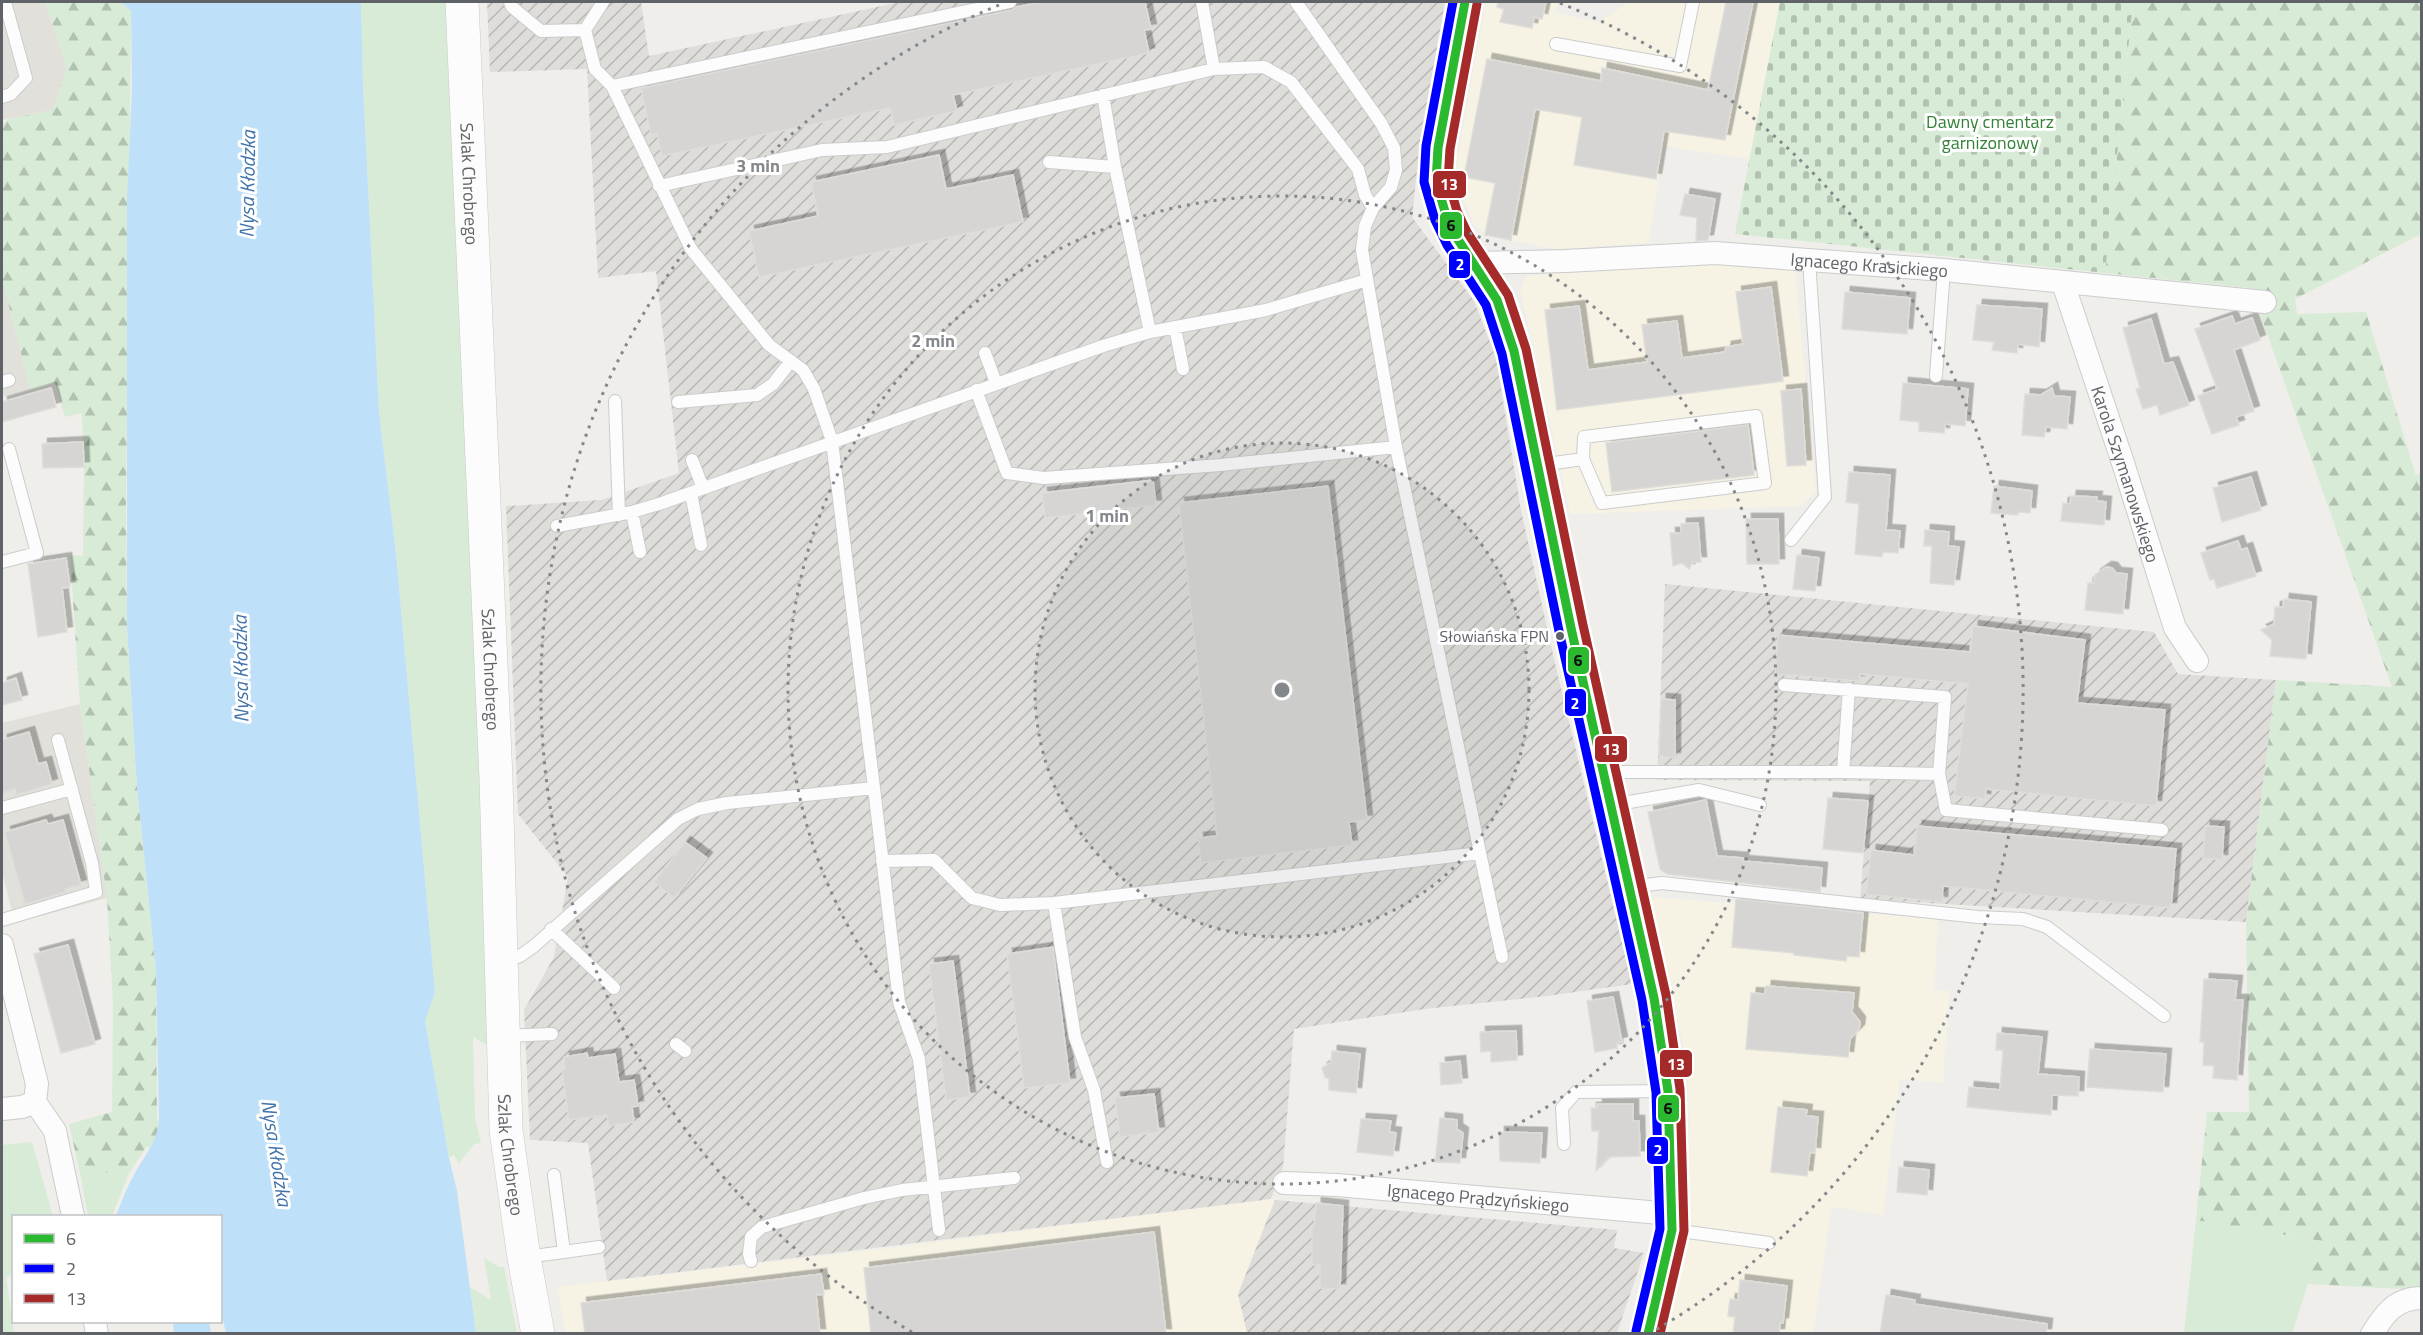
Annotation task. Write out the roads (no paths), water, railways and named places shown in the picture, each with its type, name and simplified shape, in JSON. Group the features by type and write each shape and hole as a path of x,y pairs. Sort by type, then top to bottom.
{"street":[{"name":"Szlak Chrobrego","path":"462,2 496,779 506,1130 524,1258 538,1334"},
{"path":"1465,2 1438,148 1436,182 1446,215 1457,238 1497,300 1514,351 1571,628 1654,998 1668,1091 1672,1222 1648,1334"},
{"name":"Ignacego Krasickiego","path":"1474,263 1566,261 1715,253 1944,270 2265,302"},
{"name":"Karola Szymanowskiego","path":"2063,283 2175,628 2197,661"},
{"path":"2,945 37,1084 35,1102 55,1131 73,1215"},
{"path":"2,1109 22,1107 35,1102"},
{"name":"Ignacego Prądzyńskiego","path":"1284,1183 1337,1185 1672,1222"},
{"path":"2372,1334 2387,1311 2399,1302 2421,1298"}],"lane":[{"path":"2,97 11,94 26,78 4,2"},
{"path":"510,2 540,31 585,30"},
{"path":"603,2 585,30 595,69 612,86 691,249 769,345 803,370 814,389 832,441 899,1002 920,1059 939,1230"},
{"path":"612,86 1010,2"},
{"path":"1202,2 1214,69"},
{"path":"1296,2 1381,123 1394,148 1396,170 1391,187 1373,208 1365,226 1362,250 1366,280 1396,447 1502,957"},
{"path":"1556,44 1680,66 1693,2"},
{"path":"659,186 822,150 887,147 1214,69 1264,67 1291,82 1358,169 1365,195 1373,208"},
{"path":"1103,95 1115,167 1150,332"},
{"path":"1049,162 1115,167"},
{"path":"1791,540 1825,497 1809,260"},
{"path":"1936,376 1944,270"},
{"path":"557,526 632,512 691,493 976,390 1150,332 1266,310 1366,280"},
{"path":"1175,327 1183,369"},
{"path":"985,353 996,383"},
{"path":"678,402 757,395 773,384 791,361"},
{"path":"976,390 1007,473 1044,478 1221,465 1396,447"},
{"path":"615,401 619,515"},
{"path":"1756,416 1765,483 1602,503 1583,459 1584,437 1756,416"},
{"path":"2,562 37,553 9,449"},
{"path":"1539,466 1583,459"},
{"path":"692,460 703,489"},
{"path":"691,493 701,545"},
{"path":"632,512 640,552"},
{"path":"1784,685 1945,697 1939,774 1946,810 2162,830"},
{"path":"1843,771 1849,689"},
{"path":"2,920 96,892 92,863 58,740"},
{"path":"1604,772 1843,771 1939,774"},
{"path":"502,964 520,956 678,819 698,809 727,803 874,788"},
{"path":"2,808 72,789"},
{"path":"1611,805 1699,790 1760,805"},
{"path":"882,861 934,860 972,898 1000,905 1054,903 1480,853"},
{"path":"1630,888 1662,883 1978,917 2023,919 2047,927 2164,1016"},
{"path":"1054,903 1075,1037 1094,1090 1107,1162"},
{"path":"551,929 614,988"},
{"path":"504,1036 552,1034"},
{"path":"1564,1144 1562,1108 1576,1092 1668,1091"},
{"path":"554,1175 564,1252"},
{"path":"751,1261 749,1254 751,1237 762,1227 864,1198 934,1186 1014,1178"},
{"path":"1672,1222 1768,1243"},
{"path":"524,1258 599,1247"}],"water":[{"name":"Nysa Kłodzka","path":"121,2 361,2 379,412 396,553 435,992 425,1021 457,1191 476,1333 226,1333 222,1316 222,1215 116,1215 130,1182 153,1144 159,1121 156,971 137,787 127,627 127,200 132,88 131,11"},
{"path":"209,1323 211,1333 174,1333 173,1324"}],"place":[{"name":"Słowiańska FPN","path":"1560,636"}],"park label":[{"name":"Dawny cmentarz garnizonowy","path":"1990,131"}]}
